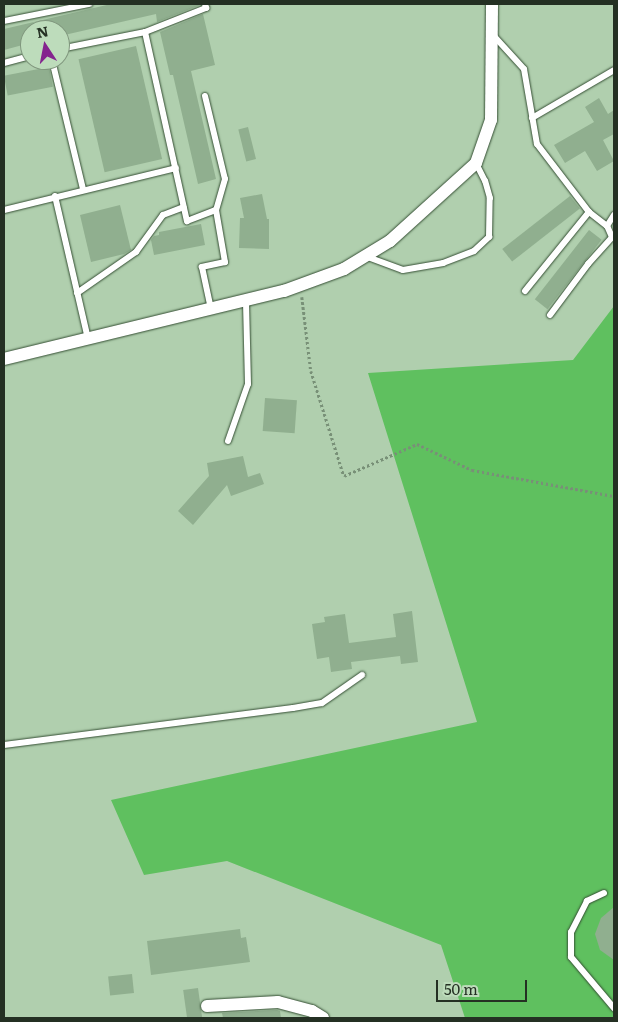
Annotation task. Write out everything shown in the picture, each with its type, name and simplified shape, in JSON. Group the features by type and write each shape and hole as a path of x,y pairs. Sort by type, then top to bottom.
{"street":[{"path":"4,359 211,309 300,285 344,269 390,242 476,163 491,120 490,32 492,4"},
{"path":"207,1006 278,1002 312,1011 323,1018"}],"lane":[{"path":"4,21 89,4"},
{"path":"70,47 146,32 206,8 205,4"},
{"path":"146,32 187,221 216,210"},
{"path":"490,32 524,69 537,144 589,212 607,226 612,237 588,264 550,315"},
{"path":"4,63 20,59"},
{"path":"54,70 83,189"},
{"path":"532,118 614,70"},
{"path":"204,96 225,178 216,210 225,262 202,267 211,309"},
{"path":"365,256 402,270 443,263 474,251 488,237 490,198 485,181 476,163"},
{"path":"4,210 83,189 176,168"},
{"path":"55,196 88,338"},
{"path":"77,292 136,252 163,215 184,208"},
{"path":"526,291 589,212"},
{"path":"607,226 614,215"},
{"path":"228,441 248,384 246,300"},
{"path":"4,745 293,708 322,702 362,675"},
{"path":"604,893 587,901 571,932 572,957 614,1008"}],"path":[{"path":"300,285 311,371 344,476 417,444 472,470 614,496"}],"green space":[{"path":"614,306 614,1018 465,1018 441,945 227,861 144,875 111,800 477,722 368,373 573,360"}],"building":[{"path":"111,4 200,5 157,22 156,14 70,34 70,20 43,20"},
{"path":"203,14 215,65 191,71 216,179 198,184 173,75 170,75 160,32"},
{"path":"20,25 20,46 4,50 4,29"},
{"path":"136,46 162,159 105,172 79,59"},
{"path":"34,70 50,70 53,87 8,95 4,76"},
{"path":"599,98 608,114 614,110 614,134 603,140 614,161 597,171 585,151 565,163 554,145 594,122 585,107"},
{"path":"248,127 256,159 246,161 238,129"},
{"path":"262,194 267,219 269,219 269,249 239,248 240,218 244,218 240,198"},
{"path":"570,196 580,209 512,262 502,249"},
{"path":"120,205 131,250 124,254 91,262 80,215"},
{"path":"201,224 205,245 154,255 151,240 154,236 159,235 159,232"},
{"path":"589,230 602,240 547,309 535,299"},
{"path":"265,398 297,400 295,433 263,431"},
{"path":"243,456 248,477 260,473 264,484 231,496 227,485 193,525 178,511 209,476 207,463"},
{"path":"412,611 418,662 401,664 400,656 351,662 352,669 331,672 329,657 317,659 312,624 325,622 324,617 345,614 349,643 396,637 393,614"},
{"path":"614,907 614,960 600,950 595,934 601,918"},
{"path":"240,929 241,938 246,937 250,962 151,975 147,941"},
{"path":"132,974 134,993 110,995 108,977"},
{"path":"198,988 202,1018 187,1018 183,990"},
{"path":"280,1011 281,1018 223,1018 222,1013"}]}
